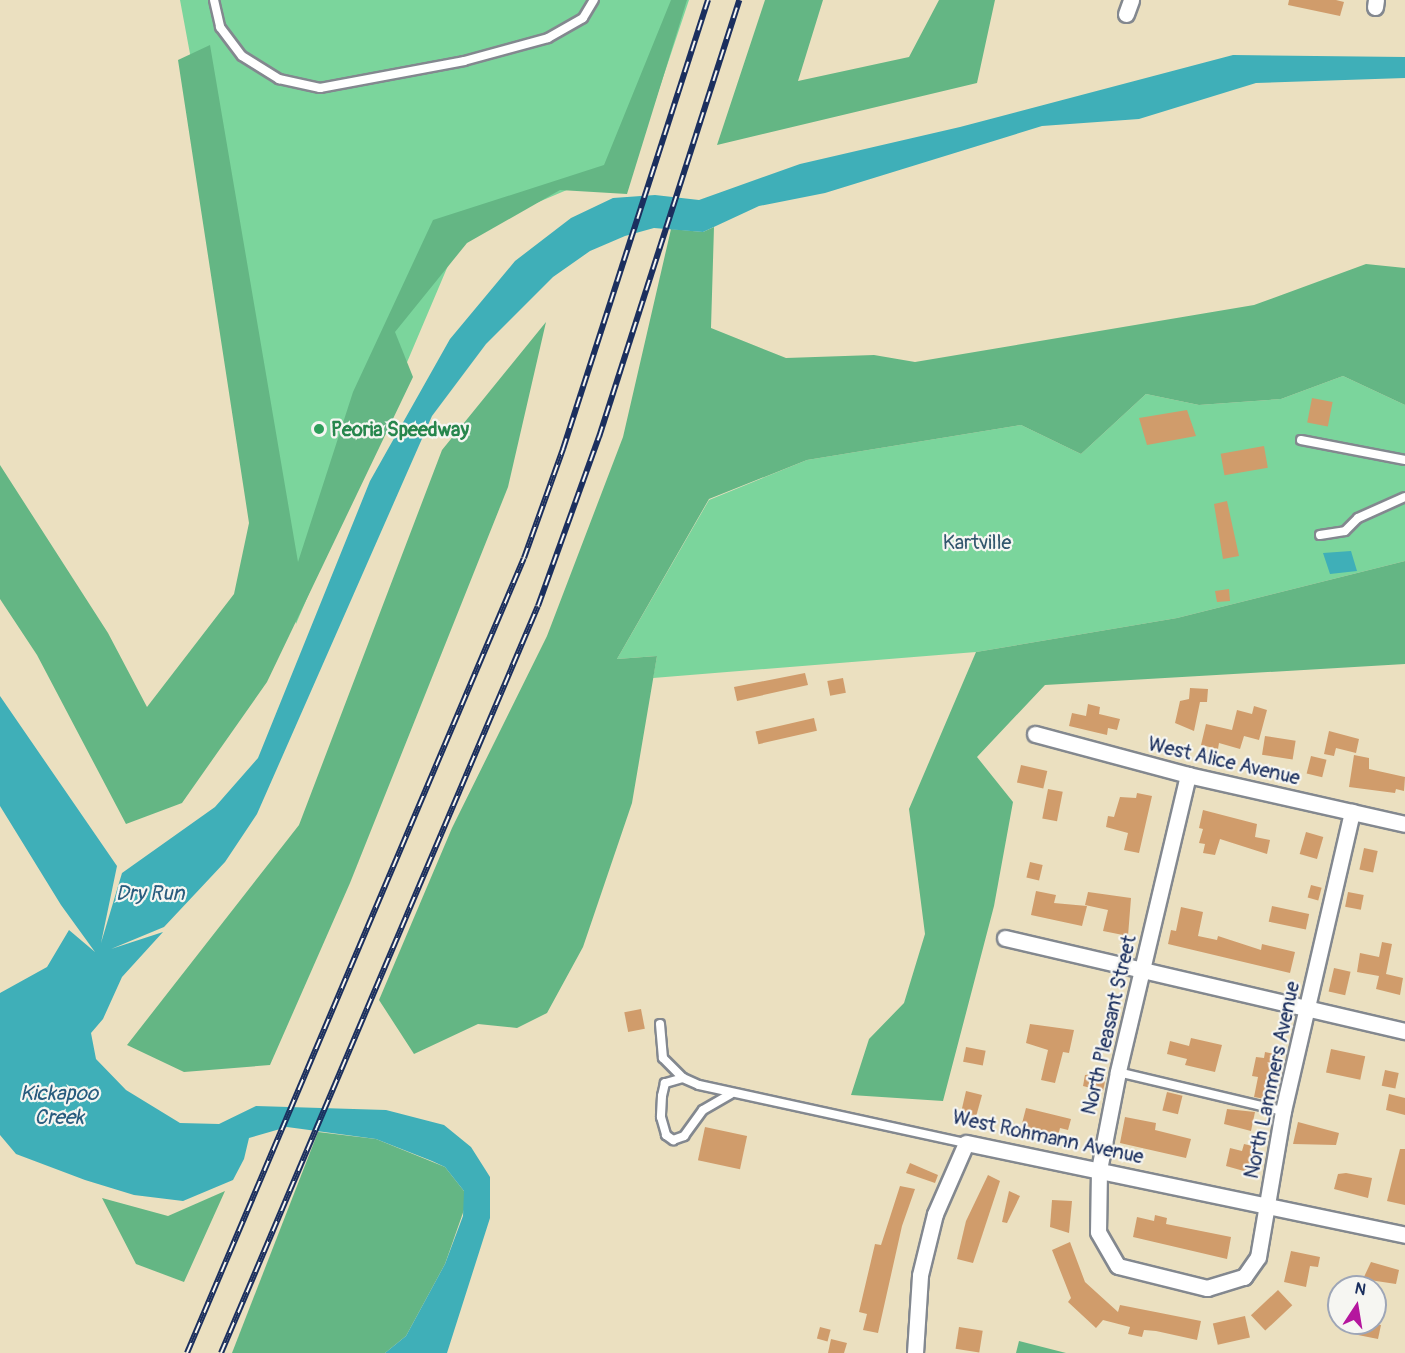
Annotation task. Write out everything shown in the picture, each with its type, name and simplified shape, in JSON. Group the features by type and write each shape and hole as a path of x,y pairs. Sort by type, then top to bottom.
{"street":[{"name":"West Alice Avenue","path":"1035,734 1188,776 1405,824"},
{"name":"North Pleasant Street","path":"1168,1279 1118,1266 1098,1232 1099,1170 1118,1072 1188,776"},
{"name":"North Lammers Avenue","path":"1168,1279 1207,1288 1244,1277 1258,1257 1283,1112 1352,812"},
{"path":"1005,938 1142,972 1405,1031"},
{"path":"915,1353 919,1286 933,1224 966,1143"},
{"name":"West Rohmann Avenue","path":"966,1143 1405,1235"}],"lane":[{"path":"214,0 220,27 242,56 279,79 320,88 464,61 548,38 583,18 594,0"},
{"path":"1301,440 1405,460"},
{"path":"1320,535 1345,531 1358,518 1405,496"},
{"path":"660,1024 663,1058 683,1078 665,1083 661,1118 666,1135 673,1140 684,1136 704,1110 731,1094"},
{"path":"1118,1072 1283,1112"},
{"name":"West Rohmann Avenue","path":"683,1078 731,1094 966,1143"}],"green space":[{"name":"Peoria Speedway","path":"180,0 689,0 635,161 461,235 296,624"},
{"path":"671,0 687,0 627,194 560,190 467,243 395,332 413,377 267,682 182,803 126,824 37,655 0,599 0,465 108,633 147,707 234,594 249,523 178,60 210,45 298,562 353,392 433,220 604,165"},
{"path":"765,0 823,0 798,81 909,57 939,0 995,0 977,83 717,145"},
{"path":"714,227 711,328 786,358 874,355 915,362 1254,305 1366,264 1405,268 1405,405 1343,376 1281,399 1199,405 1146,394 1081,454 1021,425 807,460 709,499 617,659 657,656 632,803 583,947 547,1013 517,1028 478,1024 414,1054 379,1000 452,828 547,636 623,437 671,229 703,232"},
{"path":"546,322 508,487 350,883 270,1065 184,1072 127,1045 299,825 442,450"},
{"name":"Kartville","path":"1343,376 1405,405 1405,561 1177,618 976,652 653,678 657,656 617,659 709,500 807,460 1021,425 1081,454 1146,394 1199,405 1281,399"},
{"path":"1405,561 1405,664 1045,685 977,757 1013,802 994,906 943,1101 851,1095 869,1039 904,1003 925,934 909,809 976,652 1177,618"},
{"path":"318,1132 376,1139 445,1167 464,1191 465,1207 445,1264 406,1336 385,1353 232,1353"},
{"path":"225,1191 184,1282 136,1264 102,1198 168,1216"},
{"path":"1019,1341 1066,1353 1016,1353"}],"water":[{"path":"1233,55 1405,57 1405,78 1256,83 1139,119 1042,126 825,193 759,206 703,232 654,228 625,236 590,251 553,277 486,344 432,416 257,814 225,862 164,927 111,949 163,932 122,977 103,1019 91,1033 96,1059 126,1090 180,1123 219,1124 256,1106 386,1110 444,1125 471,1147 490,1177 490,1218 447,1353 385,1353 406,1336 445,1264 463,1216 464,1191 445,1167 376,1139 287,1127 249,1138 244,1159 233,1180 183,1201 134,1195 85,1180 16,1154 0,1135 0,993 47,967 69,930 95,952 61,905 0,806 0,696 117,866 101,943 122,873 215,807 258,758 370,481 450,339 515,261 571,218 613,198 655,195 699,200 800,164 960,127"},
{"path":"1351,551 1357,571 1330,574 1323,553"}],"building":[{"path":"1289,0 1344,2 1340,16 1288,5"},
{"path":"1312,398 1333,402 1328,427 1307,423"},
{"path":"1187,410 1196,436 1147,445 1139,418"},
{"path":"1264,446 1268,468 1224,475 1221,454"},
{"path":"1227,501 1239,556 1223,559 1214,504"},
{"path":"1229,589 1230,601 1217,602 1215,591"},
{"path":"805,673 808,685 737,701 734,687"},
{"path":"843,678 846,693 830,696 827,681"},
{"path":"1190,688 1208,689 1207,702 1200,702 1194,731 1175,723 1180,701 1189,699"},
{"path":"1088,704 1100,707 1099,714 1120,719 1117,730 1108,728 1107,735 1069,726 1072,713 1086,716"},
{"path":"1254,706 1267,710 1259,740 1244,736 1240,749 1219,743 1218,749 1201,745 1206,724 1232,730 1237,710 1252,714"},
{"path":"814,718 817,731 758,744 756,731"},
{"path":"1329,731 1359,739 1356,753 1336,748 1334,756 1324,754"},
{"path":"1265,736 1296,741 1293,760 1262,755"},
{"path":"1354,755 1369,758 1369,769 1405,777 1404,791 1396,789 1395,793 1349,787"},
{"path":"1311,756 1327,760 1322,777 1307,773"},
{"path":"1021,765 1047,771 1043,789 1017,783"},
{"path":"1048,789 1063,792 1057,821 1042,818"},
{"path":"1137,793 1152,796 1139,853 1124,850 1128,833 1106,827 1108,816 1114,817 1120,797 1136,798"},
{"path":"1203,810 1257,824 1255,837 1270,840 1267,854 1220,839 1215,855 1203,853 1205,844 1199,843 1203,829 1199,828"},
{"path":"1306,832 1323,837 1317,859 1300,854"},
{"path":"1364,848 1378,851 1373,872 1359,870"},
{"path":"1030,862 1043,865 1039,881 1026,878"},
{"path":"1311,885 1322,888 1318,900 1308,898"},
{"path":"1036,891 1056,895 1054,903 1087,906 1082,926 1031,915"},
{"path":"1088,892 1131,898 1128,936 1103,931 1108,910 1085,905"},
{"path":"1348,892 1364,895 1361,910 1345,907"},
{"path":"1272,906 1309,914 1306,930 1269,922"},
{"path":"1181,907 1203,912 1198,936 1217,940 1218,936 1261,950 1262,944 1295,952 1290,973 1168,944 1171,930 1176,931"},
{"path":"1382,942 1392,944 1386,974 1403,978 1400,995 1376,989 1379,976 1357,972 1360,953 1379,957"},
{"path":"1334,968 1351,972 1345,995 1329,991"},
{"path":"641,1009 645,1029 628,1032 624,1012"},
{"path":"1030,1024 1074,1030 1069,1053 1063,1052 1055,1083 1041,1080 1048,1050 1026,1043"},
{"path":"1191,1038 1222,1045 1215,1072 1185,1065 1187,1059 1167,1054 1170,1041 1189,1046"},
{"path":"966,1047 986,1051 983,1066 963,1062"},
{"path":"1331,1049 1365,1056 1360,1080 1326,1072"},
{"path":"1265,1052 1280,1055 1271,1100 1254,1097 1258,1077 1252,1076 1256,1057 1264,1058"},
{"path":"1385,1070 1399,1073 1395,1089 1382,1086"},
{"path":"1085,1075 1106,1077 1103,1091 1083,1086"},
{"path":"966,1091 982,1095 974,1124 962,1122 960,1117"},
{"path":"1167,1092 1183,1096 1178,1114 1162,1110"},
{"path":"1389,1094 1405,1098 1405,1115 1386,1110"},
{"path":"1026,1108 1071,1119 1068,1130 1060,1128 1057,1140 1019,1135"},
{"path":"1227,1109 1255,1112 1251,1131 1224,1124"},
{"path":"1125,1117 1156,1123 1155,1130 1191,1139 1186,1158 1120,1143"},
{"path":"1298,1122 1339,1133 1336,1145 1293,1144"},
{"path":"705,1127 747,1136 740,1169 698,1160"},
{"path":"1244,1144 1257,1147 1251,1173 1226,1166 1230,1148 1242,1151"},
{"path":"1400,1149 1405,1149 1405,1205 1387,1201"},
{"path":"910,1163 938,1175 935,1183 906,1173"},
{"path":"1346,1173 1372,1178 1368,1198 1334,1189 1338,1174"},
{"path":"988,1175 1000,1181 973,1263 957,1259 966,1221"},
{"path":"900,1186 915,1189 902,1226 878,1333 863,1330 867,1314 859,1312 875,1244 881,1245"},
{"path":"1009,1191 1020,1196 1007,1223 1002,1222"},
{"path":"1052,1200 1072,1201 1069,1233 1050,1227"},
{"path":"1155,1215 1167,1218 1166,1224 1231,1237 1227,1259 1133,1237 1137,1217 1154,1221"},
{"path":"1070,1242 1085,1282 1118,1312 1120,1305 1201,1321 1197,1340 1144,1330 1142,1337 1128,1334 1130,1327 1103,1320 1096,1328 1068,1302 1071,1298 1052,1250"},
{"path":"1291,1251 1320,1257 1318,1267 1310,1266 1306,1287 1284,1282"},
{"path":"1371,1262 1399,1270 1396,1284 1387,1283 1387,1275 1365,1275"},
{"path":"1278,1290 1292,1305 1265,1331 1251,1315"},
{"path":"1245,1316 1250,1337 1218,1345 1213,1323"},
{"path":"820,1327 831,1330 828,1341 817,1339"},
{"path":"959,1327 983,1331 979,1352 956,1349"},
{"path":"1358,1335 1379,1335 1378,1339"},
{"path":"831,1339 847,1343 844,1353 828,1353"}],"railway":[{"path":"187,1353 524,558 563,449 708,0"},
{"path":"221,1353 538,606 599,437 739,0"}],"place":[{"name":"Peoria Speedway","path":"319,429"}],"water label":[{"name":"Dry Run","path":"150,894"},
{"name":"Kickapoo Creek","path":"59,1106"}]}
